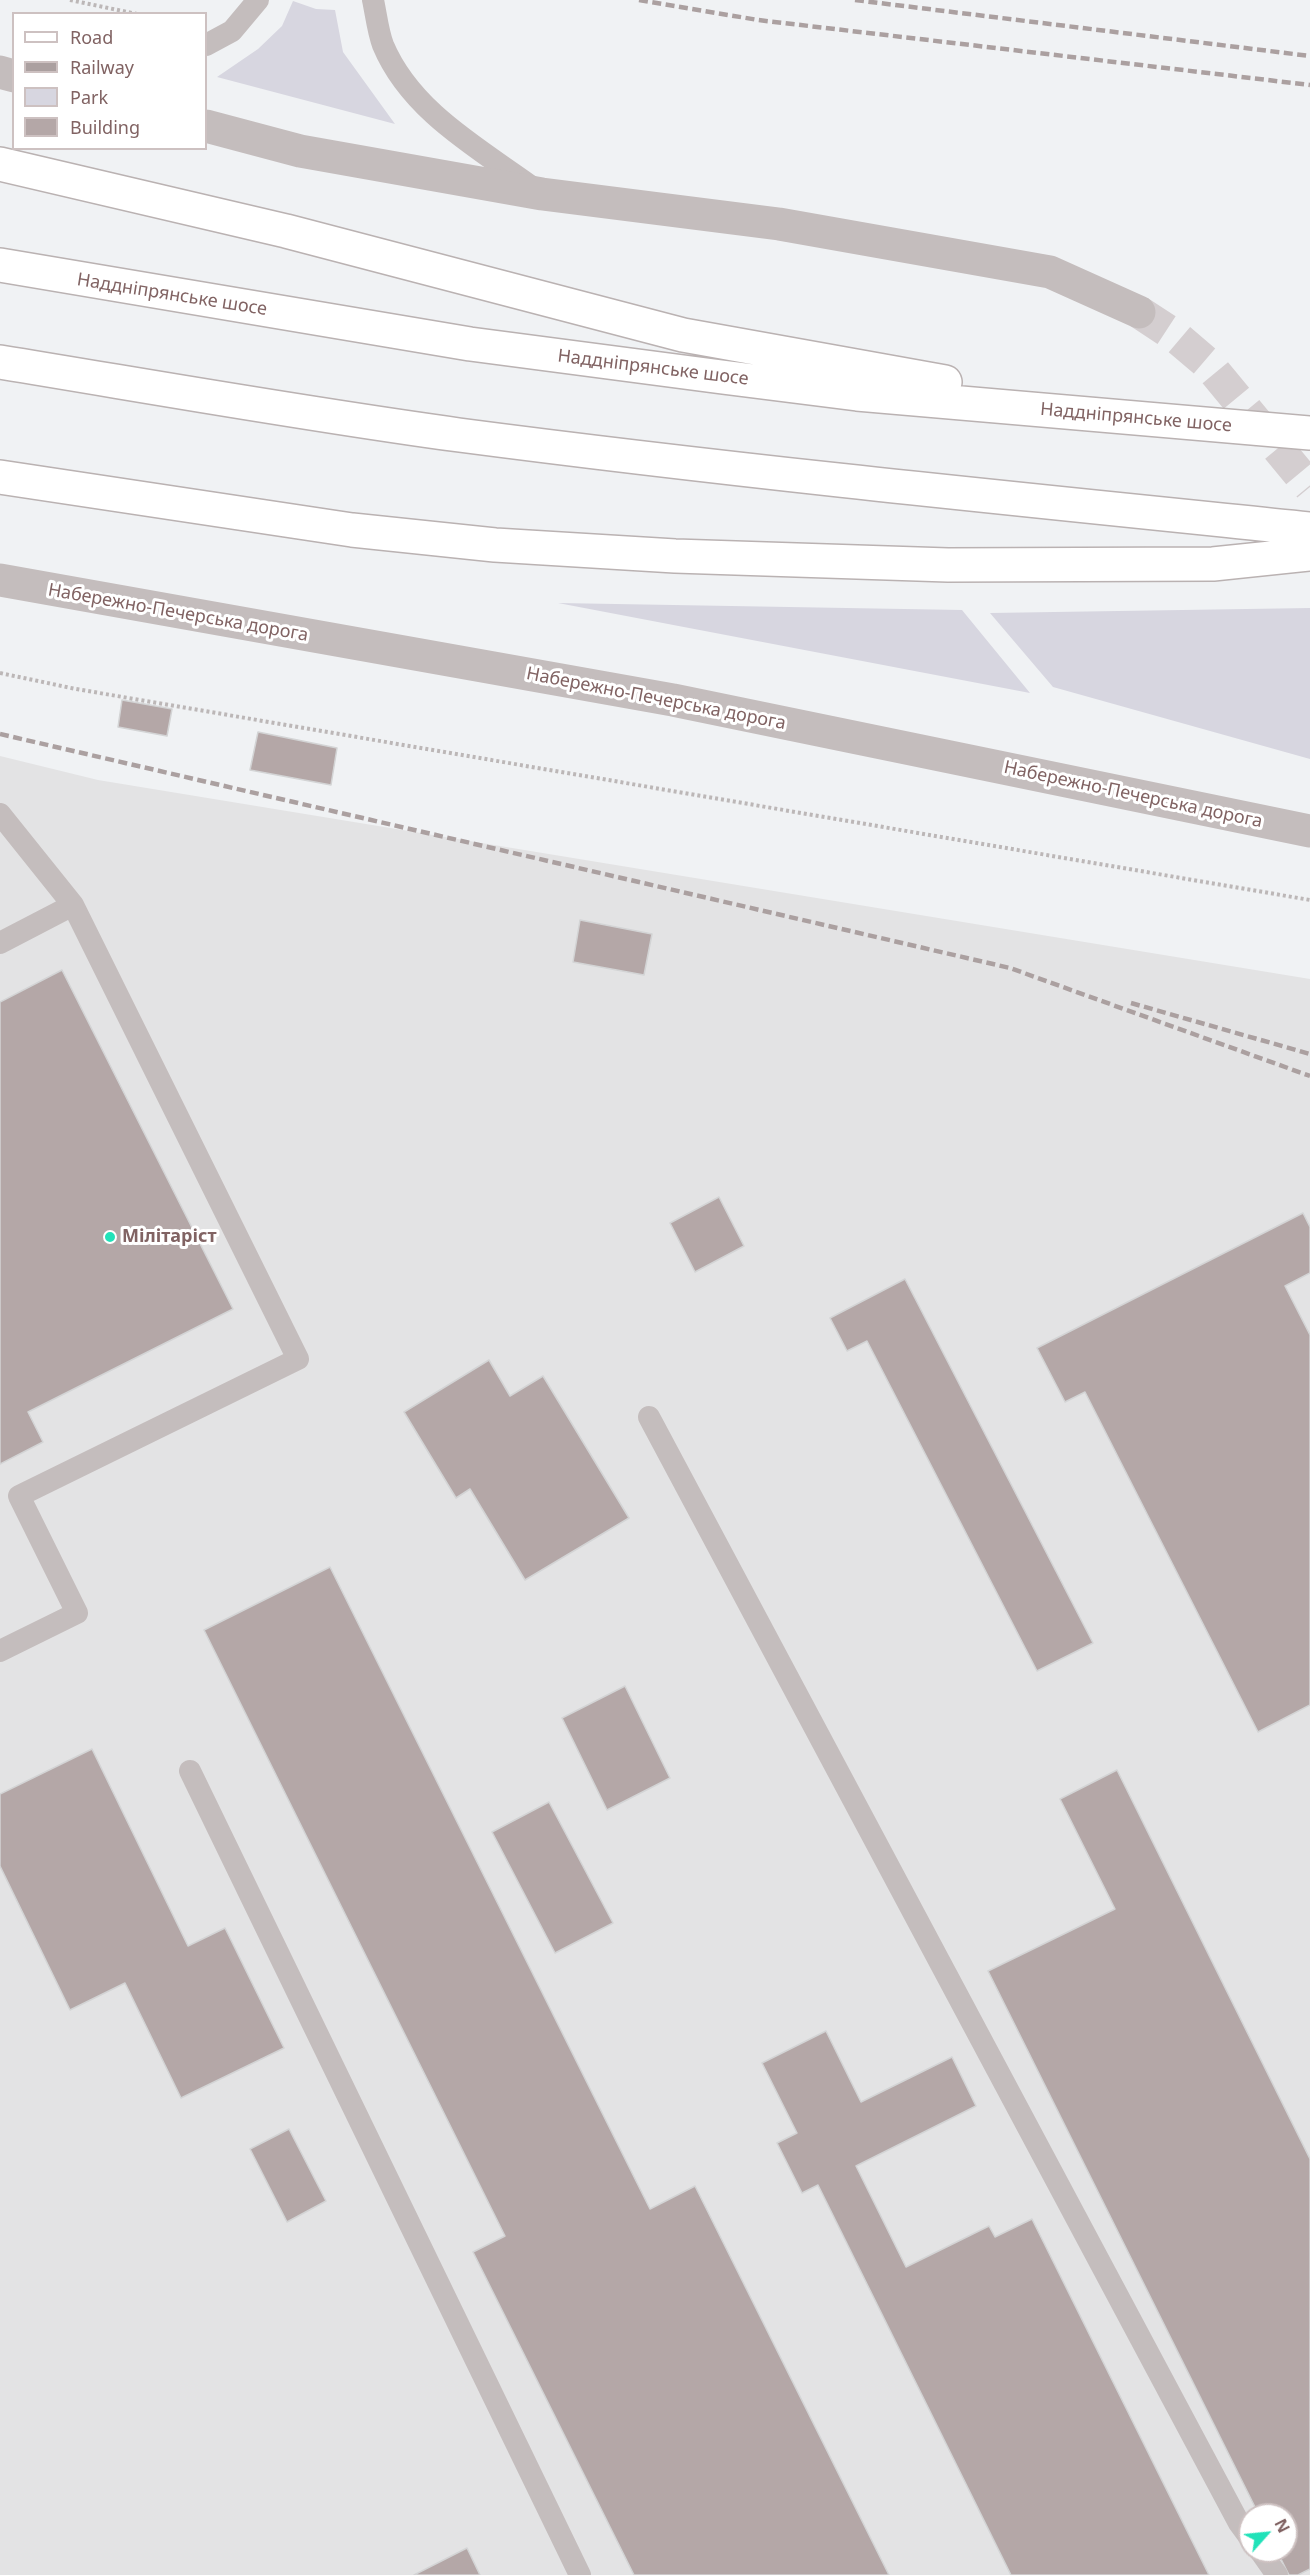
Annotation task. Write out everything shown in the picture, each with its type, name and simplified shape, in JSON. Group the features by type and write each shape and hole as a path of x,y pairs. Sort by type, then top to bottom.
{"main road":[{"path":"0,165 286,231 683,335 1139,417"},
{"name":"Наддніпрянське шосе","path":"0,265 470,344 857,394 1310,433"},
{"path":"0,362 304,412 457,434 853,482 1310,529"},
{"path":"0,477 352,530 495,545 675,556 948,565 1214,564 1310,554"}],"street":[{"path":"207,126 300,151 542,194 779,224 1050,272 1139,312"},
{"name":"Набережно-Печерська дорога","path":"0,580 672,700 1310,831"}],"lane":[{"path":"207,44 232,31 258,0"},
{"path":"374,0 383,45 411,92 438,117 542,194"},
{"path":"0,813 73,905 298,1359 20,1496 77,1613 0,1651"},
{"path":"0,943 73,905"},
{"path":"649,1417 1238,2521"},
{"path":"190,1771 580,2575"}],"path":[{"path":"70,0 127,12"},
{"path":"0,673 87,691 1310,900"}],"shaded area":[{"path":"0,756 98,780 1310,979 1310,2575 0,2575"}],"green space":[{"path":"293,1 316,9 335,10 343,52 395,124 217,77 258,49 282,26"},
{"path":"558,603 962,610 1030,693"},
{"path":"1310,608 1310,759 1053,687 990,613"}],"building":[{"path":"122,700 172,709 167,736 118,727"},
{"path":"258,732 337,748 331,785 250,770"},
{"path":"580,920 652,934 644,975 573,962"},
{"path":"62,970 233,1309 28,1412 43,1442 0,1464 0,1002"},
{"path":"719,1197 744,1246 695,1272 670,1223"},
{"path":"1303,1213 1310,1227 1310,1273 1285,1286 1310,1335 1310,1705 1258,1732 1085,1392 1065,1402 1037,1348"},
{"path":"905,1279 1093,1643 1037,1671 867,1341 847,1351 830,1318"},
{"path":"489,1360 510,1396 543,1376 629,1518 525,1580 470,1489 456,1498 404,1412"},
{"path":"330,1567 650,2209 695,2186 889,2575 634,2575 473,2252 505,2236 204,1630"},
{"path":"625,1686 670,1778 607,1810 562,1718"},
{"path":"92,1749 188,1946 225,1928 284,2048 181,2098 125,1983 70,2010 0,1866 0,1794"},
{"path":"1117,1770 1310,2159 1310,2569 1298,2575 1289,2575 1283,2563 1298,2563 1298,2503 1253,2503 988,1971 1115,1909 1060,1799"},
{"path":"549,1802 613,1923 555,1953 492,1832"},
{"path":"826,2031 861,2102 952,2057 976,2106 856,2166 906,2267 989,2226 995,2237 1032,2219 1209,2575 1011,2575 818,2185 802,2193 777,2143 797,2133 762,2063"},
{"path":"289,2129 326,2201 287,2222 250,2149"},
{"path":"467,2548 480,2575 414,2575"}],"tunnel":[{"path":"1139,312 1174,335 1208,364 1310,487"}],"railway":[{"path":"639,0 758,20 1310,85"},
{"path":"855,0 1310,56"},
{"path":"0,734 1010,968 1310,1076"},
{"path":"1131,1003 1310,1054"}],"place":[{"name":"Мілітаріст","path":"110,1237"}]}
